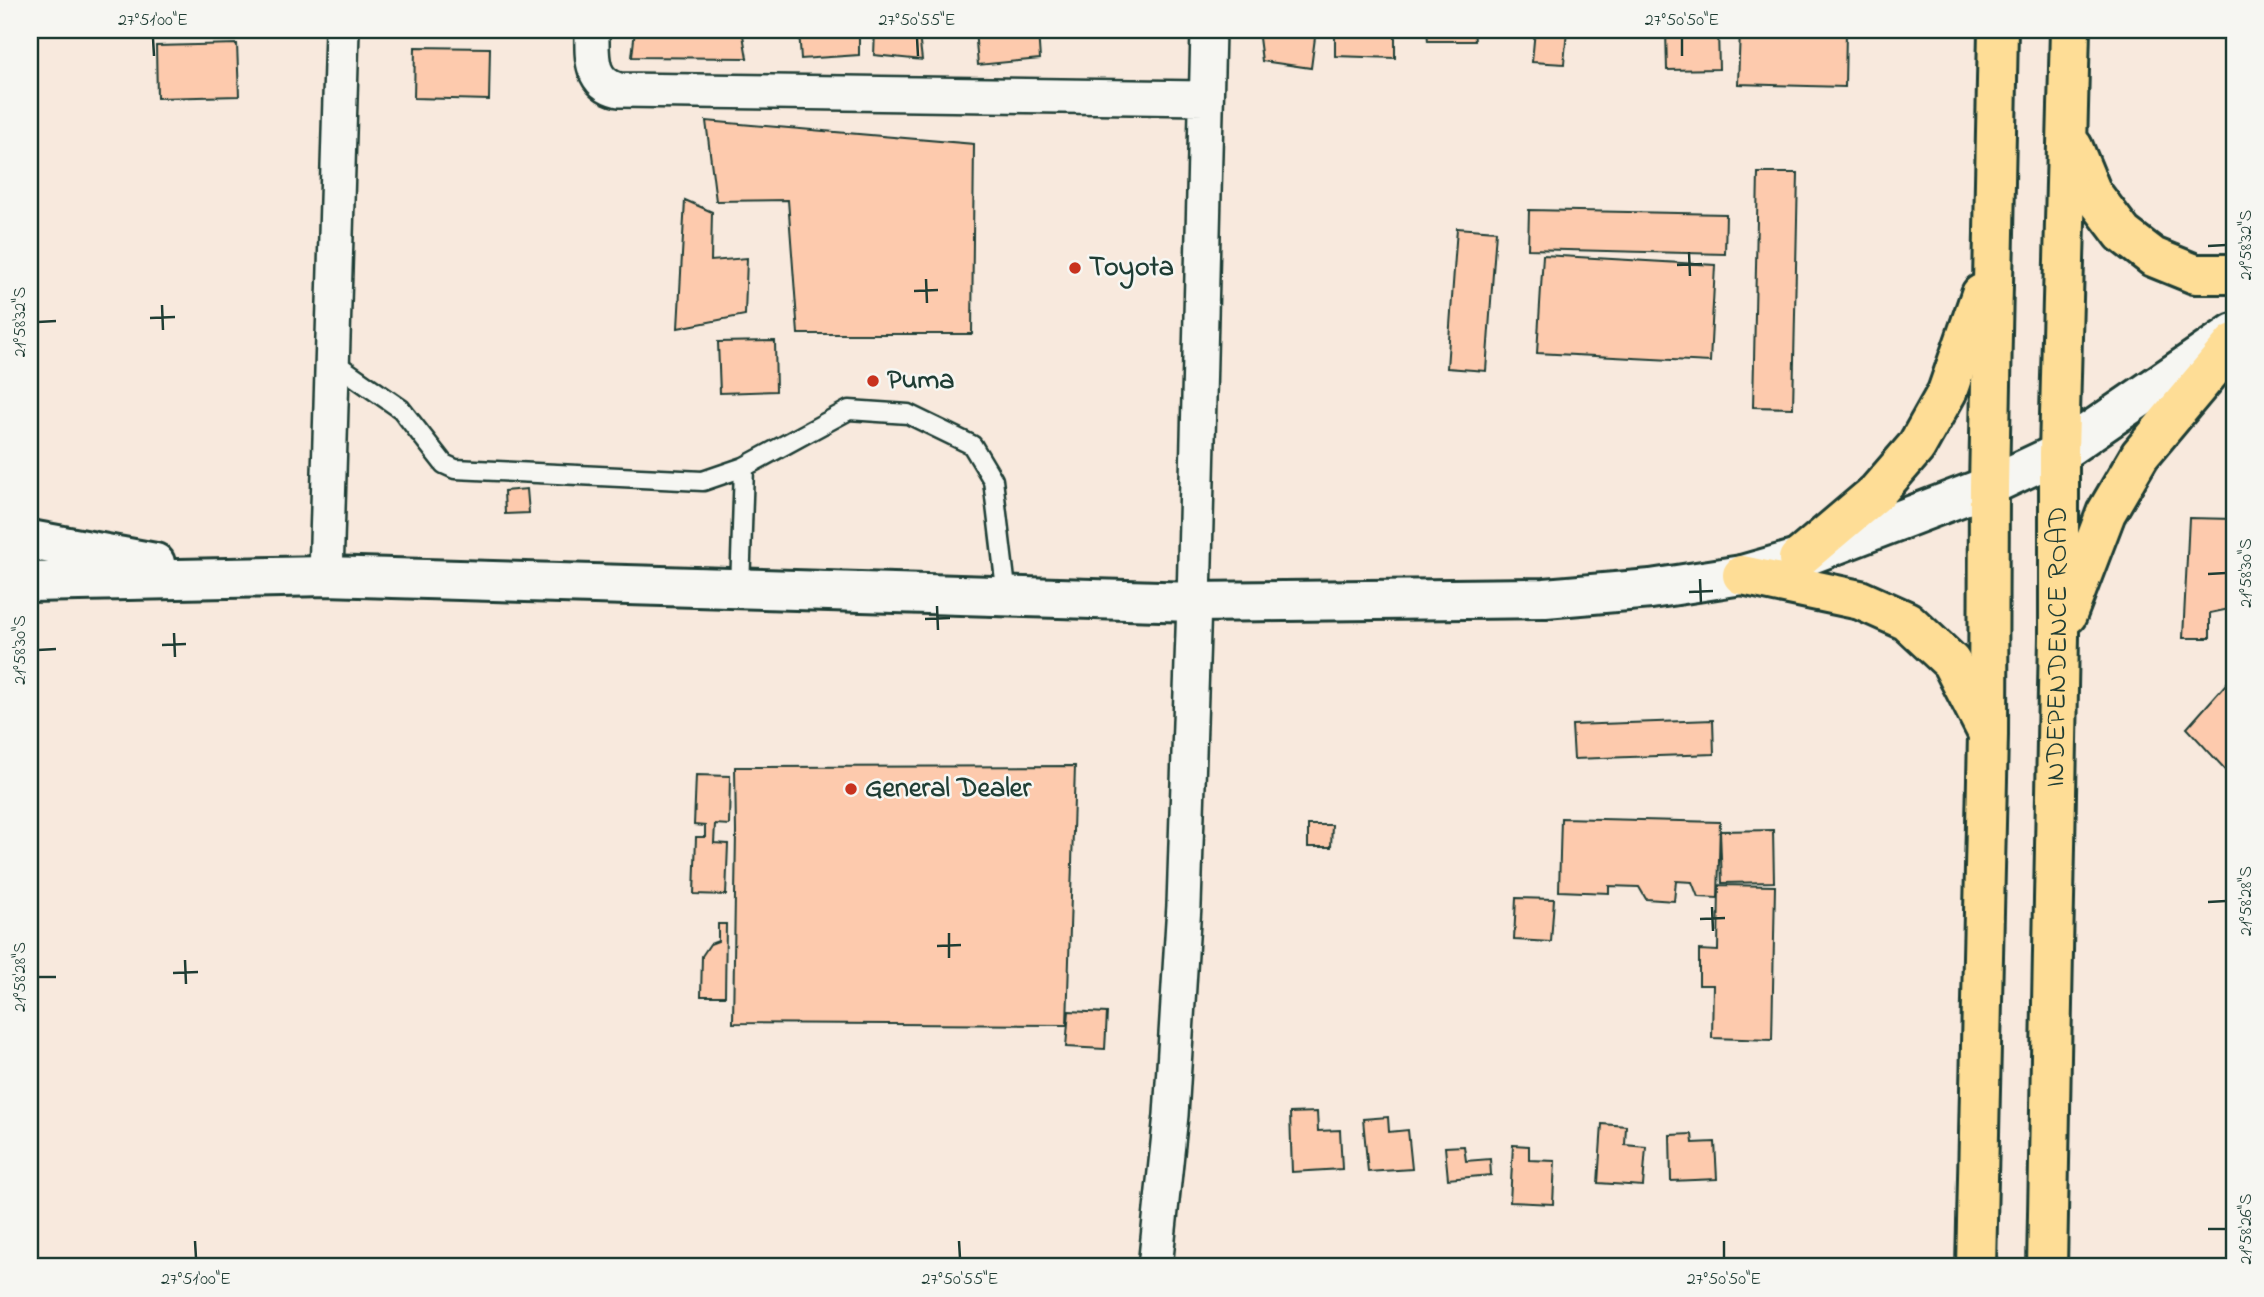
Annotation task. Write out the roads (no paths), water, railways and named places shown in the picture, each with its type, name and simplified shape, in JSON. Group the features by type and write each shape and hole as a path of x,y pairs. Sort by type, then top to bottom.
{"main road":[{"path":"1976,1267 1988,736 1989,486 1998,30"},
{"name":"INDEPENDENCE ROAD","path":"2047,1267 2059,636 2059,453 2070,30"},
{"path":"2068,135 2092,193 2123,234 2153,257 2195,274 2234,274"},
{"path":"1798,559 1877,492 1916,447 1947,392 1993,258"},
{"path":"2059,636 2106,513 2140,455 2234,343"},
{"path":"1742,575 1860,600 1907,621 1951,662 1988,736"}],"street":[{"path":"326,576 342,30"},
{"path":"592,30 592,62 596,74 610,88 619,90 1205,98"},
{"path":"1155,1267 1171,1115 1184,905 1208,30"},
{"path":"30,582 222,576 326,576 1194,602 1545,598 1651,589 1742,575 1798,559 1989,486 2059,453 2234,333"},
{"path":"30,540 222,576"}],"lane":[{"path":"332,361 401,409 444,464 455,469 703,481 744,467 849,410 908,414 972,445 993,480 1007,597"},
{"path":"740,589 744,467"}],"place":[{"name":"Toyota","path":"1075,268"},
{"name":"Puma","path":"873,381"},
{"name":"General Dealer","path":"851,789"}]}
